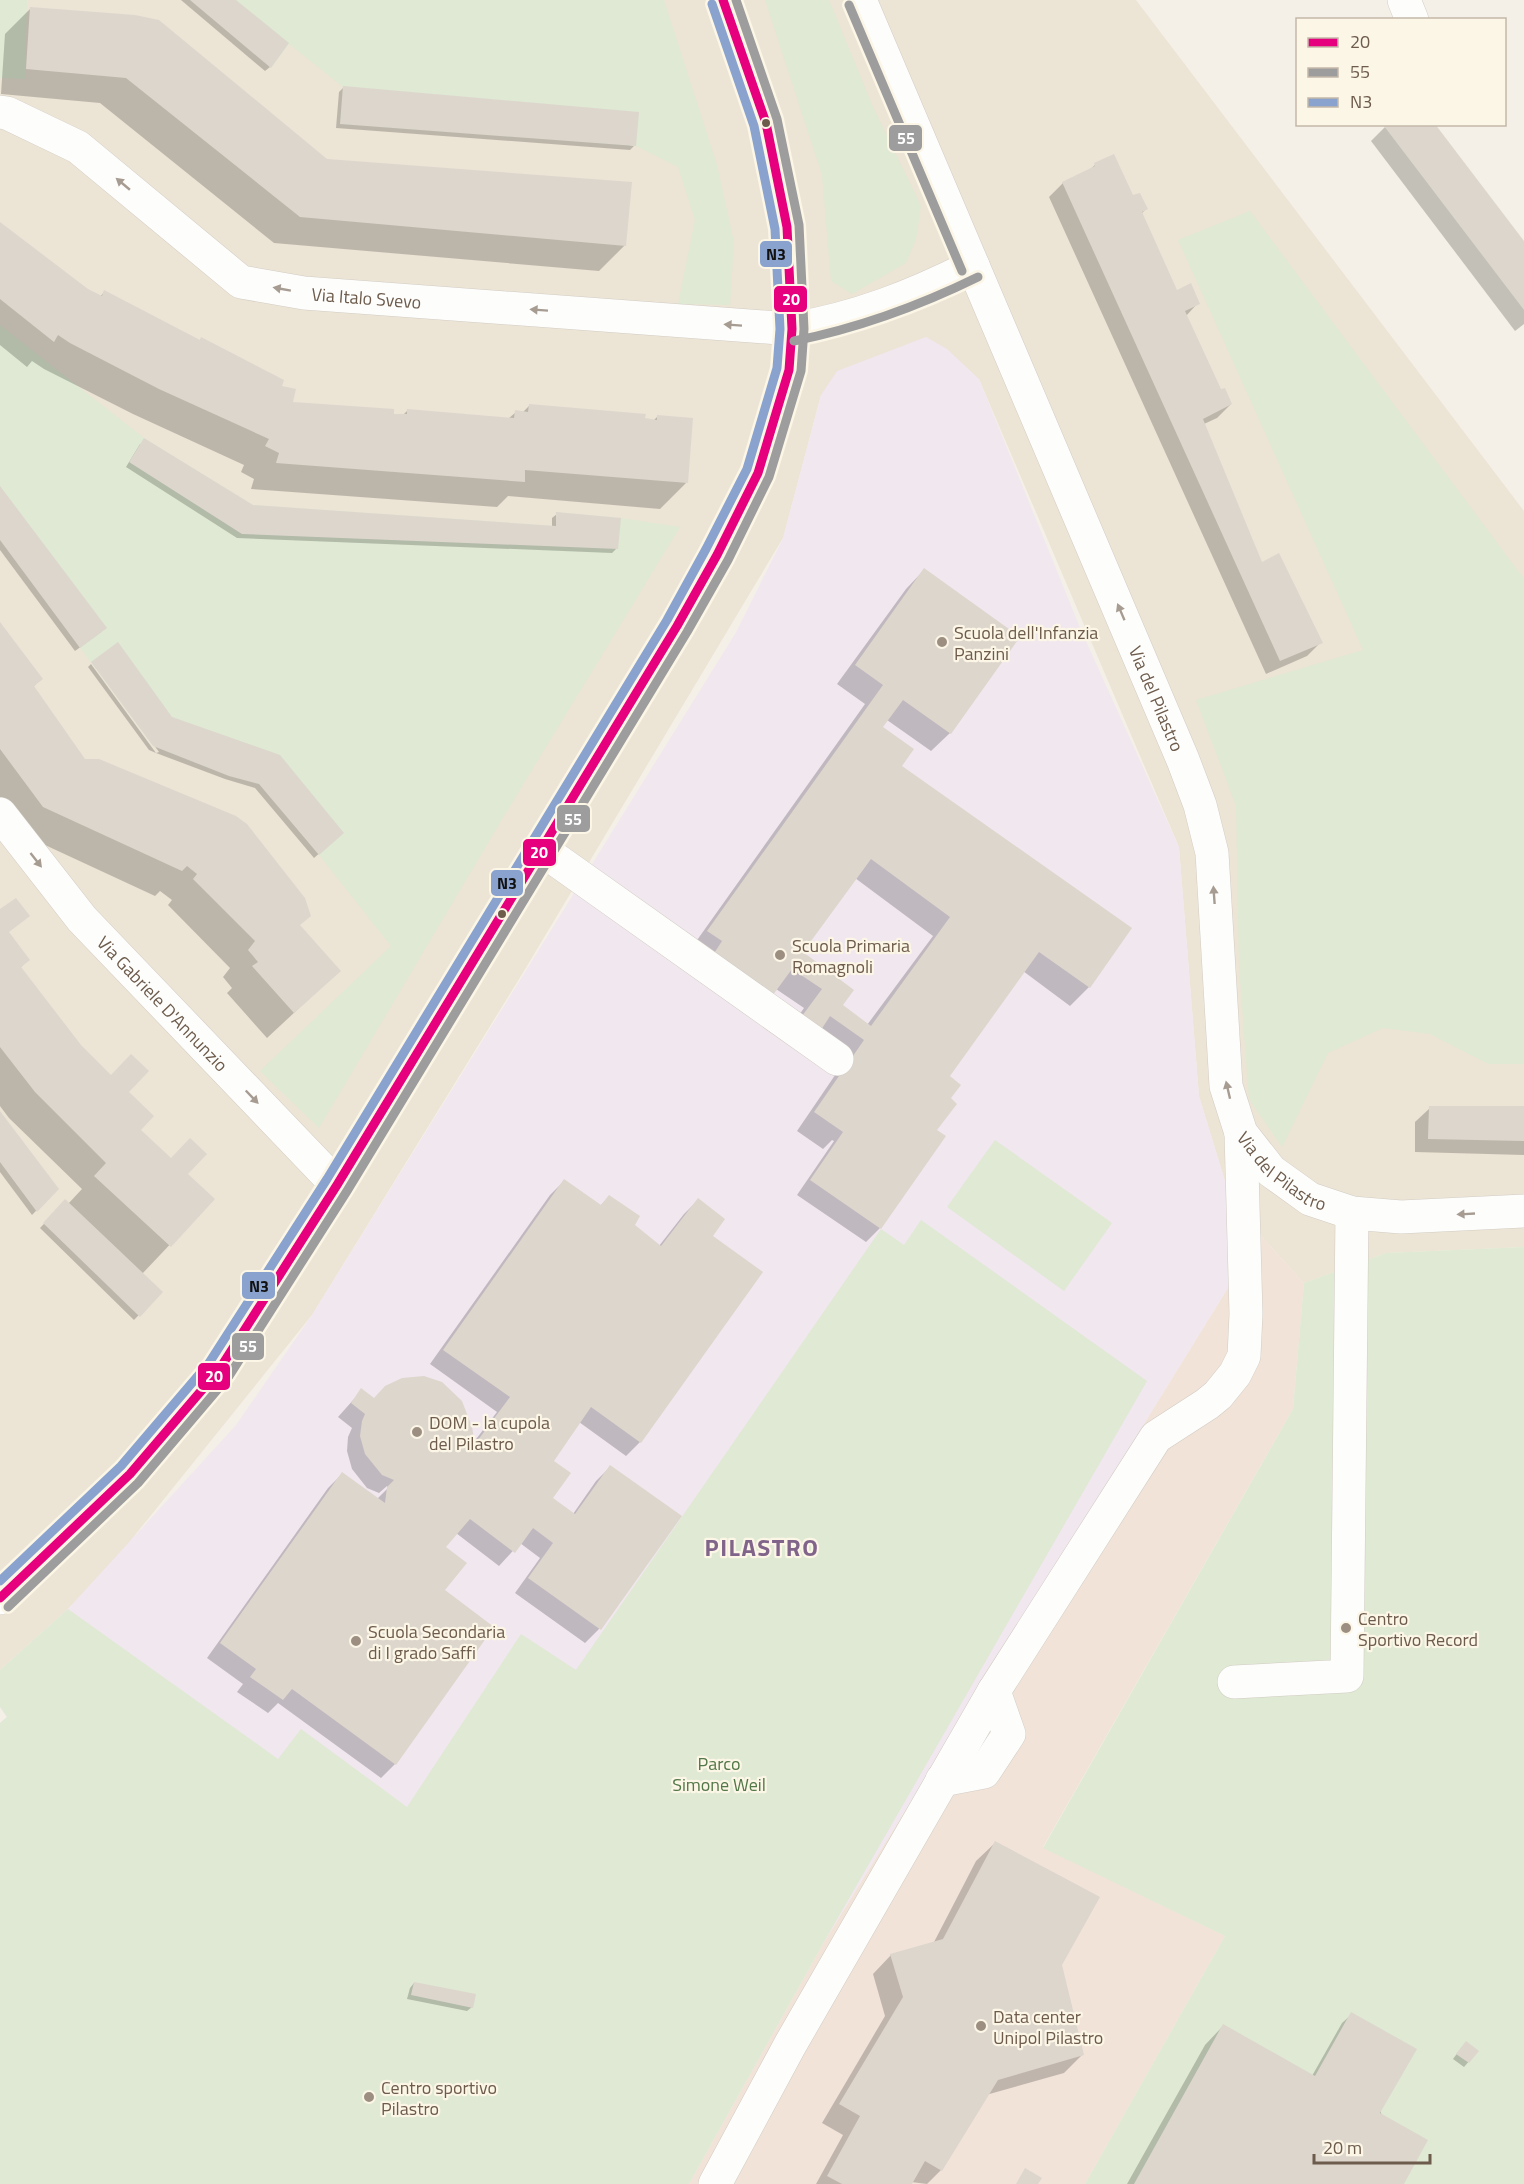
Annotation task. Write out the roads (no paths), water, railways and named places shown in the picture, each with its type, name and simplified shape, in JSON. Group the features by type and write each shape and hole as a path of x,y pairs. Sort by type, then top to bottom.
{"street":[{"path":"0,1598 130,1474 219,1370 337,1185 677,626 717,555 758,473 789,370 792,329 787,226 766,123 723,0"},
{"name":"Via del Pilastro","path":"860,0 1183,760 1200,806 1212,853 1226,1086 1241,1133 1271,1171 1310,1199 1352,1213 1401,1217 1524,1211"},
{"path":"1404,0 1411,18"},
{"name":"Via Italo Svevo","path":"0,112 7,112 78,147 241,282 304,293 792,329 830,323 875,309 928,288 976,274"},
{"name":"Via Gabriele D'Annunzio","path":"0,814 82,919 337,1185"},
{"path":"541,849 837,1059"},
{"path":"714,2184 790,2045 994,1690 1156,1437 1212,1399 1235,1374 1244,1356 1246,1314 1241,1133"},
{"path":"1234,1682 1347,1676 1352,1213"}],"place":[{"name":"Scuola dell'Infanzia Panzini","path":"942,642"},
{"name":"Scuola Primaria Romagnoli","path":"780,955"},
{"name":"DOM - la cupola del Pilastro","path":"417,1432"},
{"name":"Centro Sportivo Record","path":"1346,1628"},
{"name":"Scuola Secondaria di I grado Saffi","path":"356,1641"},
{"name":"Data center Unipol Pilastro","path":"981,2026"},
{"name":"Centro sportivo Pilastro","path":"369,2097"}],"district":[{"name":"PILASTRO","path":"762,1547"}],"park label":[{"name":"Parco Simone Weil","path":"719,1773"}]}
